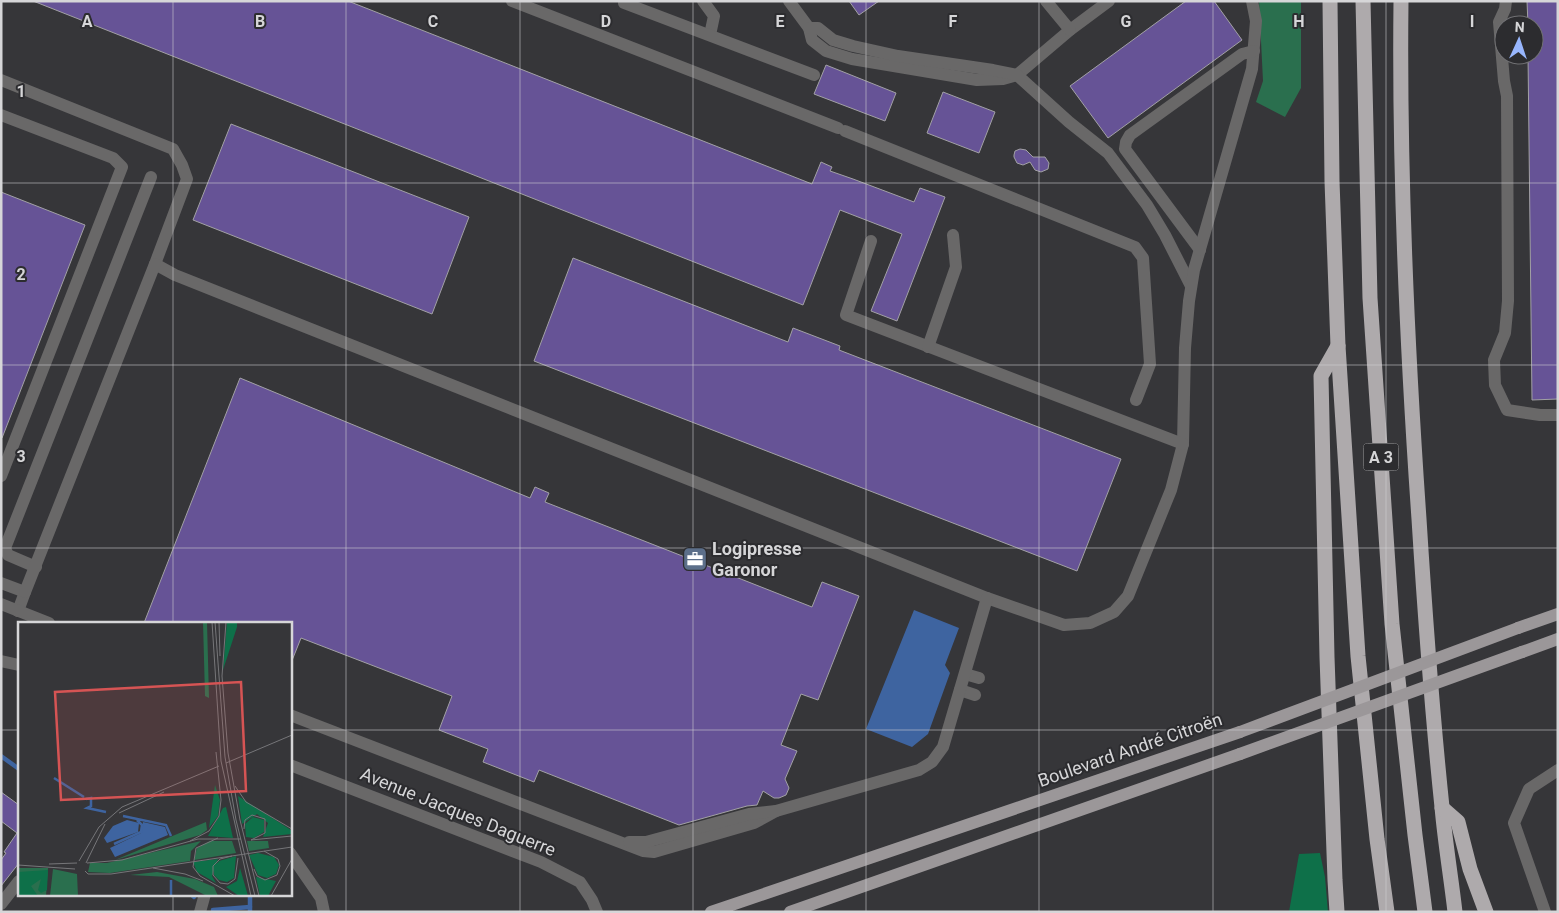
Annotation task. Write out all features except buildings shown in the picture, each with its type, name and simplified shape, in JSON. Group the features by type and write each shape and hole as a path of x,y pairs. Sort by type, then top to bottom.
{"highway":[{"name":"A 3","path":"1330,1 1332,181 1338,346 1358,656 1377,839 1387,912"},
{"name":"A 3","path":"1363,1 1370,298 1392,624 1425,912"},
{"path":"1401,1 1400,79 1403,221 1410,383 1424,590 1442,808 1455,912"},
{"path":"1337,912 1334,880 1327,667 1321,376 1338,346"},
{"path":"1442,808 1458,822 1470,869 1486,912"}],"main road":[{"name":"Boulevard André Citroën","path":"711,912 1240,732 1558,613"},
{"path":"790,912 1240,754 1558,639"}],"street":[{"path":"512,1 1135,247 1144,258 1150,364 1136,400"},
{"path":"703,1 714,16 710,34"},
{"path":"789,1 809,28 818,28 834,40 898,56 993,70 1017,76 1108,154 1147,205 1192,286"},
{"path":"1046,1 1070,30"},
{"path":"1017,76 1070,30 1109,1"},
{"path":"155,264 175,275 987,598 1064,625 1090,624 1114,612 1128,596 1171,490 1184,444 1185,348 1194,270 1252,69 1256,21 1252,1"},
{"path":"1506,1 1505,9 1499,22 1504,82 1508,96 1508,301 1505,332 1494,360 1495,385 1507,410 1540,415 1558,415"},
{"path":"624,3 814,75"},
{"path":"1200,250 1125,149 1126,142 1130,135 1242,54 1254,51"},
{"path":"1,80 173,149 187,179 18,611"},
{"path":"1,115 113,158 122,167 1,476"},
{"path":"36,567 8,555 5,548 151,176"},
{"path":"928,347 956,267 953,235"},
{"path":"871,241 846,315 1184,444"},
{"path":"1,583 26,592"},
{"path":"291,715 643,851 654,852 754,822 776,811 919,770 932,762 944,747 987,598"},
{"path":"1,604 47,622"},
{"path":"1,660 18,665"},
{"path":"965,674 979,678"},
{"path":"960,690 974,695"},
{"name":"Avenue Jacques Daguerre","path":"291,765 541,862 580,882 592,900 597,912"},
{"path":"1545,912 1514,823 1529,789 1558,770"},
{"path":"291,854 321,898 324,912"},
{"path":"1,904 18,882"},
{"path":"200,912 204,896"}],"green space":[{"path":"1259,1 1301,1 1301,88 1285,117 1256,102 1263,81"},
{"path":"1320,853 1325,877 1328,912 1289,912 1299,854"}],"water":[{"path":"914,610 959,628 945,665 950,673 928,734 912,747 866,729"}],"waterway":[{"path":"1,756 18,768"},
{"path":"250,896 250,907"},
{"path":"213,910 250,907 250,912"}],"place":[{"name":"Logipresse Garonor","path":"695,559"}]}
